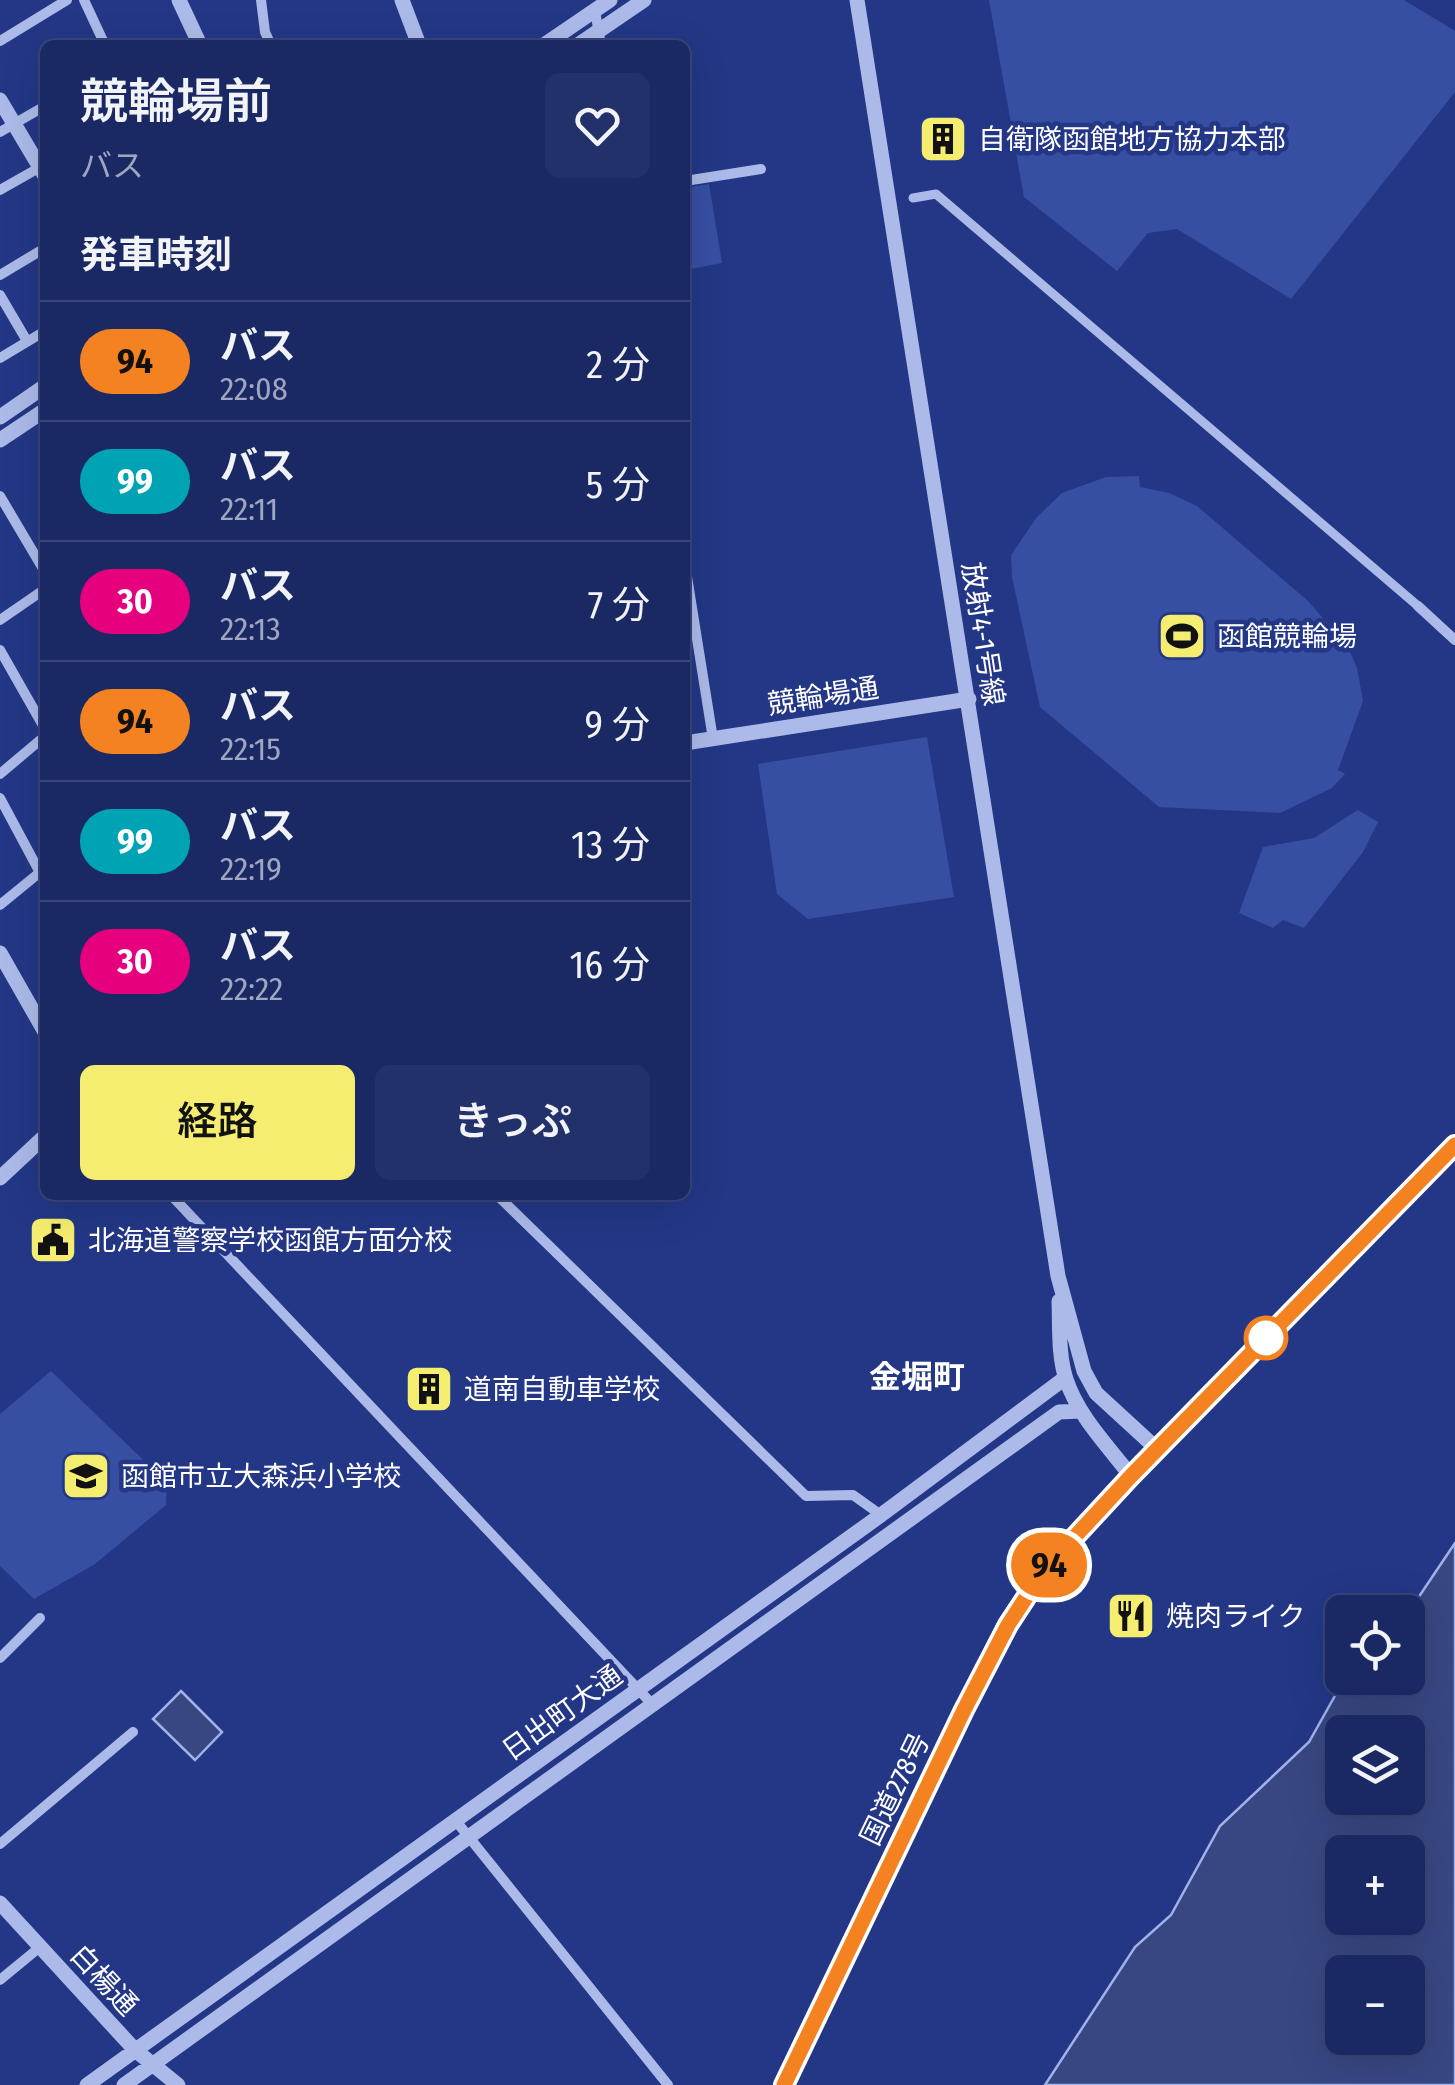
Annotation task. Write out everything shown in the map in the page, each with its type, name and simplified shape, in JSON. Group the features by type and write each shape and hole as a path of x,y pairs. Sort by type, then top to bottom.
{"highway":[{"name":"国道278号","path":"784,2085 1008,1625 1044,1570 1455,1145"}],"street":[{"path":"0,40 67,0"},
{"path":"84,0 103,40"},
{"path":"179,0 198,40"},
{"path":"260,0 268,40"},
{"path":"402,0 417,40"},
{"path":"551,40 609,0"},
{"path":"594,11 600,38 644,0"},
{"name":"放射4-1号線","path":"857,0 1058,1276 1084,1371 1096,1392 1157,1449"},
{"path":"0,100 7,128 40,166"},
{"path":"7,128 40,109"},
{"path":"690,180 761,169"},
{"path":"0,190 40,170"},
{"path":"913,198 936,194 1455,640"},
{"path":"0,275 40,251"},
{"path":"0,294 27,342"},
{"path":"0,358 40,334"},
{"path":"0,417 40,389"},
{"path":"0,440 40,413"},
{"path":"0,496 40,564"},
{"path":"0,620 40,592"},
{"path":"690,596 712,738"},
{"path":"0,650 40,719"},
{"name":"競輪場通","path":"690,742 969,699"},
{"path":"0,774 40,740"},
{"path":"0,798 40,869"},
{"path":"0,904 40,876"},
{"path":"0,953 40,1023"},
{"path":"0,1178 40,1141"},
{"path":"177,1200 652,1704"},
{"path":"502,1200 806,1496 852,1495 882,1515"},
{"name":"放射4-1号線","path":"1058,1276 1065,1378 1081,1411 1131,1476"},
{"name":"日出町大通","path":"87,2085 882,1515 1065,1378"},
{"name":"日出町大通","path":"124,2085 1059,1412 1081,1411"},
{"path":"0,1658 40,1618"},
{"path":"0,1844 133,1732"},
{"path":"456,1821 668,2085"},
{"name":"白楊通","path":"0,1903 135,2050 178,2085"},
{"path":"0,1980 40,1947"}],"shaded area":[{"path":"989,0 1404,0 1455,31 1455,92 1291,299 1177,229 1148,233 1117,271 1024,197"},
{"path":"709,184 722,263 690,269 690,187"},
{"name":"函館競輪場","path":"1139,476 1140,487 1169,493 1197,506 1308,601 1348,647 1357,668 1363,701 1338,770 1345,774 1332,788 1280,813 1159,807 1040,707 1012,577 1011,555 1037,517 1062,493 1106,477"},
{"path":"927,737 954,897 808,919 777,894 758,764"},
{"path":"1358,810 1378,822 1363,852 1304,928 1283,920 1273,928 1239,913 1263,847 1314,838"},
{"path":"51,1371 167,1483 166,1505 95,1564 34,1599 0,1566 0,1414"},
{"path":"1455,1543 1455,2085 1045,2085 1135,1947 1171,1915 1220,1826 1309,1742 1335,1695 1425,1695 1425,1595 1420,1595"},
{"path":"181,1691 222,1732 195,1760 153,1719"}],"bus line":[{"name":"94","path":"784,2085 964,1710 1008,1625 1044,1570 1455,1145"}],"place":[{"name":"自衛隊函館地方協力本部","path":"943,139"},
{"name":"函館競輪場","path":"1182,636"},
{"name":"北海道警察学校函館方面分校","path":"53,1240"},
{"name":"道南自動車学校","path":"429,1389"},
{"name":"函館市立大森浜小学校","path":"86,1476"},
{"name":"焼肉ライク","path":"1131,1616"}],"district":[{"name":"金堀町","path":"917,1377"}]}
